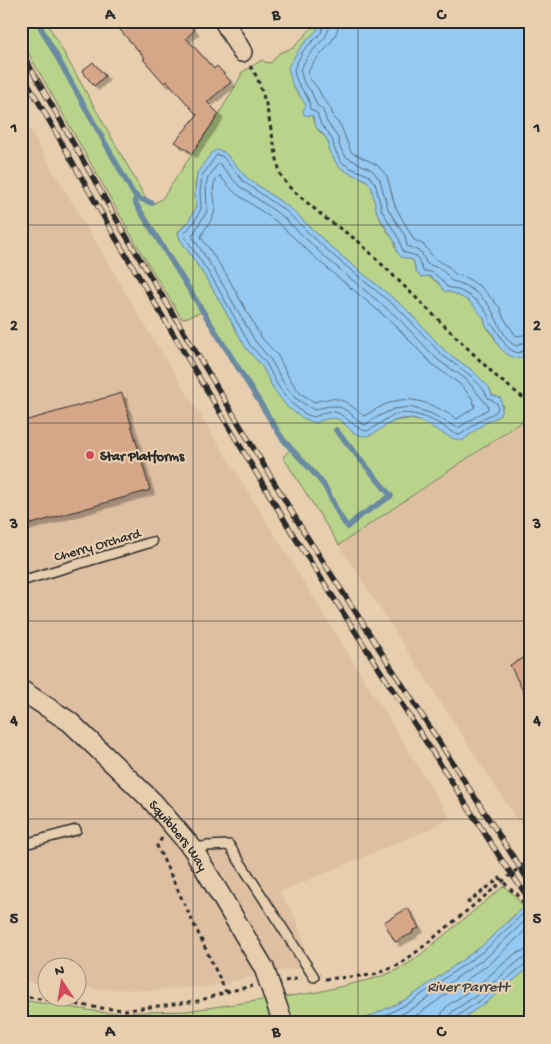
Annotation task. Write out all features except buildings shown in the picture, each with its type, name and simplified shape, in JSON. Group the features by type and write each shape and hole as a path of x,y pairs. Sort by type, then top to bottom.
{"street":[{"path":"224,21 242,52"},
{"name":"Squibbers Way","path":"21,690 70,722 153,802 193,849 264,968 283,1023"}],"lane":[{"name":"Cherry Orchard","path":"21,581 152,542"},
{"path":"21,845 76,830"},
{"path":"193,849 229,845 314,976"}],"path":[{"path":"242,52 257,77 266,104 280,174 288,186 325,218 358,241 498,378 530,403"},
{"path":"164,833 157,846 226,992"},
{"path":"314,976 325,979 373,975 398,965 530,859"},
{"path":"467,903 500,878 510,889 518,894 530,912"},
{"path":"21,996 100,1008 127,1010 198,1001 247,987"}],"shaded area":[{"path":"21,113 152,337 450,818 430,829 280,892 297,921 310,965 206,987 152,990 96,989 88,988 88,956 38,956 38,983 21,981"},
{"path":"530,416 530,840 339,545"}],"green space":[{"path":"21,21 46,21 145,197 154,203 162,199 219,114 241,73 262,60 271,63 279,53 293,48 318,21 321,21 317,30 300,48 295,90 302,98 317,128 328,141 334,159 343,168 364,179 371,186 376,209 395,242 395,247 413,260 416,271 432,279 444,291 461,296 475,307 483,316 486,326 499,347 528,353 530,350 530,416 339,545 283,457 291,448 282,438 202,312 182,319 138,247 21,40","holes":["212,152 224,152 247,178 290,208 333,249 405,308 445,351 473,371 489,387 492,395 503,405 499,416 485,423 462,440 451,437 422,422 413,420 397,421 388,424 371,435 352,431 339,419 328,417 315,423 273,388 262,366 246,348 210,284 180,239 178,232 190,219 196,207 195,183"]},
{"path":"504,886 516,897 523,907 482,946 409,998 356,1023 21,1023 21,1000 38,1003 38,1006 61,1006 107,1013 186,1011 318,992 380,977 414,960"},
{"path":"530,967 530,1013 521,1023 456,1023 488,1001"}],"water":[{"path":"321,21 530,21 530,350 519,359 508,355 499,347 492,332 486,326 484,318 469,301 444,291 438,282 429,276 421,277 416,271 413,260 401,257 397,252 395,242 377,213 371,186 366,180 338,166 328,149 329,143 316,127 313,116 304,115 303,111 306,105 292,84 288,67 300,48 317,30"},
{"path":"217,150 224,152 247,178 290,208 333,249 405,308 445,351 473,371 489,387 492,395 501,398 502,410 499,416 485,423 462,441 454,439 417,420 409,419 391,422 373,434 366,436 358,435 352,432 340,420 334,418 315,423 303,418 287,407 273,388 262,366 246,348 210,284 178,233 190,219 196,207 197,173 212,152"},
{"name":"River Parrett","path":"530,901 530,967 488,1001 456,1023 356,1023 409,998 482,946"}],"waterway":[{"path":"37,21 133,193 140,199 152,203"},
{"path":"135,200 282,438 323,484 340,517 348,527 357,518 391,496 336,430"}],"railway":[{"path":"21,51 122,229 304,532 530,883"},
{"path":"21,71 114,235 294,536 503,862 530,900"}],"place":[{"name":"Star Platforms","path":"90,455"}]}
